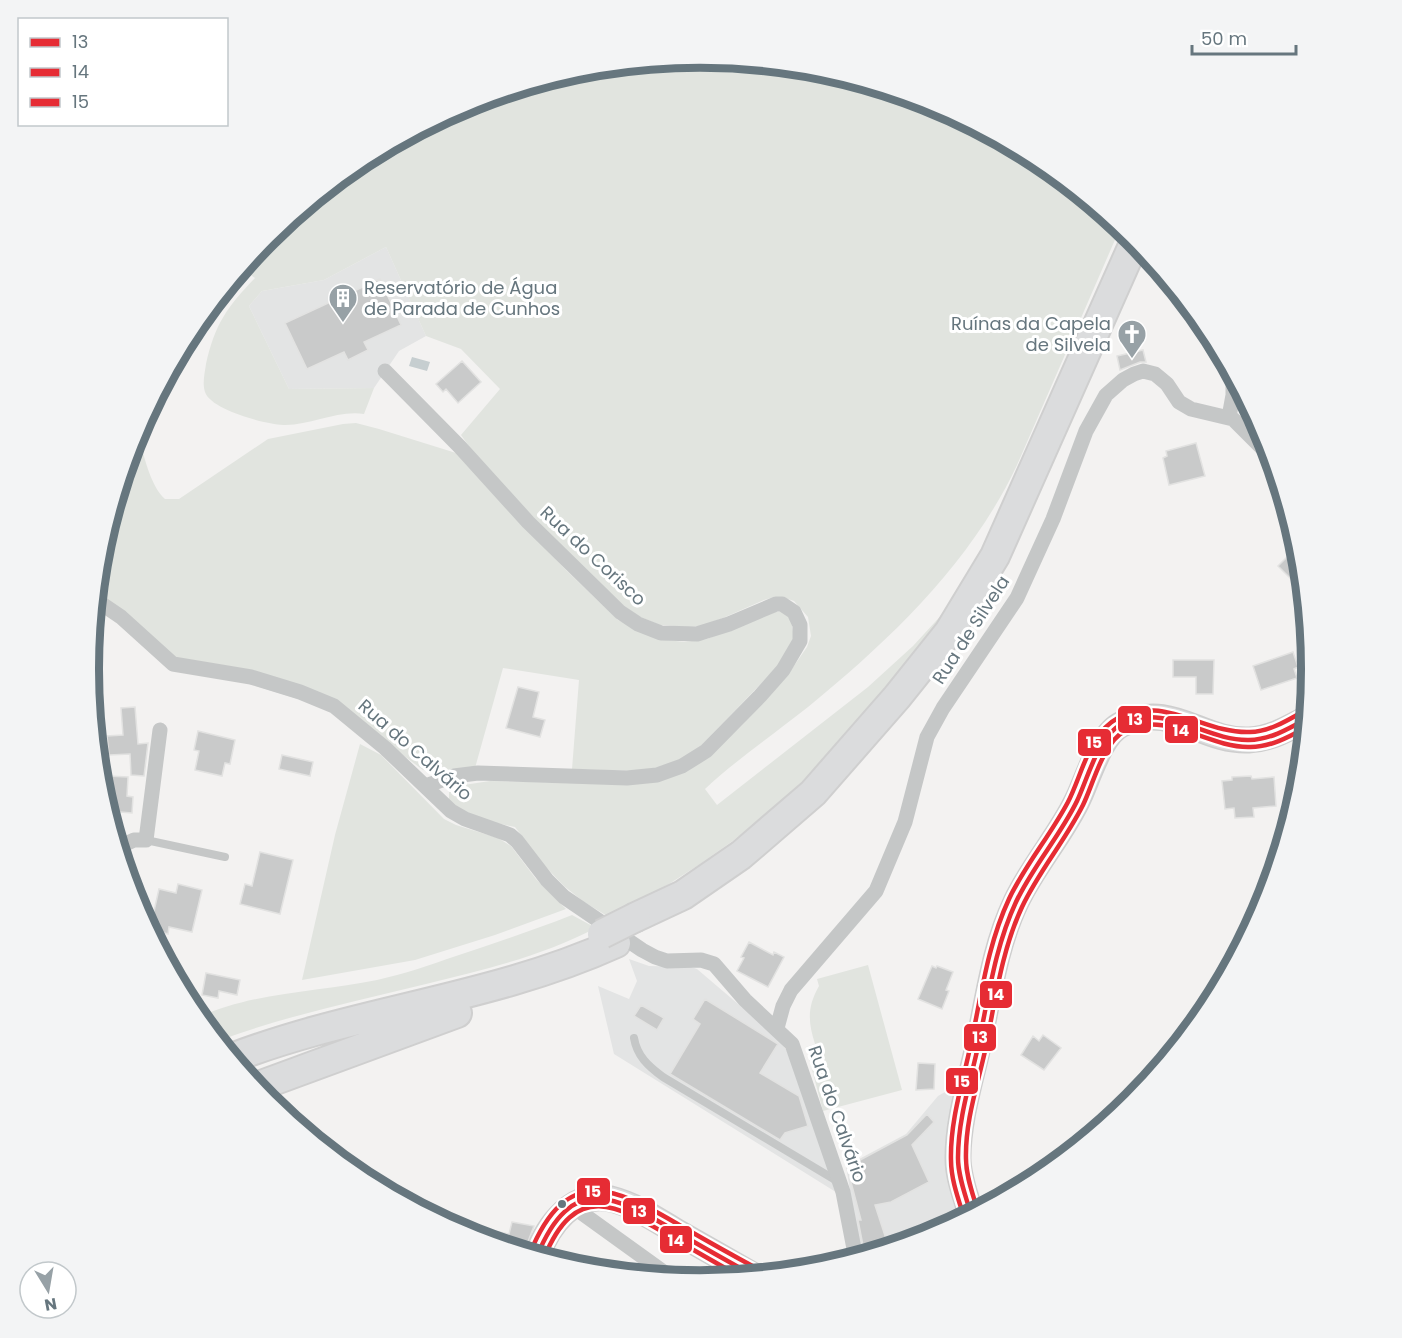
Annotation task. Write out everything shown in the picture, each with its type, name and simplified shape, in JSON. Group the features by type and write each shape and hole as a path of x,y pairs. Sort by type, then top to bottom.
{"highway":[{"path":"641,923 741,855 813,793 897,698 949,632 995,556 1131,250"},
{"path":"266,1083 467,1009 641,923 688,904 778,840 829,794 857,767 927,684 1004,561 1140,258"},
{"path":"235,1049 298,1028 536,958 609,939"},
{"path":"240,1055 315,1030 470,994 549,970"}],"main road":[{"path":"969,1207 958,1169 959,1135 1000,943 1021,893 1072,811 1105,741 1116,727 1132,720 1154,716 1171,718 1223,737 1242,740 1270,737 1300,722"},
{"path":"541,1249 552,1225 573,1206 598,1198 619,1202 652,1218 741,1269"}],"street":[{"name":"Rua do Corisco","path":"384,371 460,447 528,522 627,617 661,633 697,634 729,624 769,605 782,604 794,612 801,633 800,641 791,660 760,696 705,751 676,769 657,775 627,778 466,774 443,778 425,786"},
{"name":"Rua de Silvela","path":"777,1028 783,1006 791,990 870,899 881,882 904,822 927,738 943,708 1007,615 1026,583 1086,431 1100,403 1123,380 1143,371 1149,372 1161,379 1184,406 1229,417 1259,445"},
{"path":"1229,417 1233,389"},
{"name":"Rua do Calvário","path":"104,605 122,617 173,664 251,677 326,702 352,719 458,816 510,835 564,897 642,950 661,959 701,960 714,964 745,1000 777,1028 794,1048 840,1183 854,1251"},
{"path":"126,844 134,840 146,840 160,730"},
{"path":"573,1206 659,1269"}],"lane":[{"path":"146,840 225,857"},
{"path":"634,1038 639,1054 663,1077 840,1183"}],"shaded area":[{"path":"662,69 740,69 780,73 818,79 894,99 931,113 1002,148 1067,192 1117,235 1017,465 976,535 926,598 869,655 705,789 717,805 868,687 913,646 957,598 937,631 799,787 734,840 700,864 609,917 584,902 564,886 543,864 515,827 474,818 449,802 449,792 457,786 490,781 625,784 722,744 787,676 807,647 811,636 808,617 794,601 774,597 701,626 688,627 660,625 638,616 623,605 538,524 461,435 500,389 461,349 426,336 386,247 324,280 262,291 249,306 289,389 374,388 364,414 344,414 283,425 240,415 217,405 209,399 204,385 210,350 223,317 255,278 248,273 304,217 367,169 435,130 471,113 545,88 584,79"},
{"path":"386,247 426,336 399,351 374,388 289,389 249,306 262,291 324,280"},
{"path":"412,357 430,362 427,371 409,366"},
{"path":"356,423 456,453 567,571 618,620 660,639 684,642 707,639 769,613 782,611 791,619 794,638 777,667 696,751 669,766 636,771 572,769 579,680 503,668 475,768 438,772 423,770 357,717 180,663 104,603 111,552 120,513 142,448 160,494 165,499 179,499 268,439"},
{"path":"360,744 381,755 444,819 498,838 511,846 536,879 566,909 495,935 415,960 302,980 335,835"},
{"path":"572,915 596,928 555,947 491,968 295,1016 226,1038 208,1013 264,997 377,980 500,941"},
{"path":"629,959 649,966 697,969 778,1038 787,1051 839,1194 614,1054 598,986 629,999 637,981"},
{"path":"868,965 902,1090 823,1111 806,1047 815,1044 810,1015 812,1001 819,986 817,979"},
{"path":"966,1080 966,1208 931,1225 860,1249 846,1166 906,1134 938,1096"}],"building":[{"name":"Reservatório de Água de Parada de Cunhos","path":"380,279 401,325 364,342 368,350 348,360 344,352 307,369 285,323"},
{"name":"Ruínas da Capela de Silvela","path":"1143,350 1146,362 1120,370 1117,356"},
{"path":"462,361 481,382 458,403 446,389 443,392 436,384"},
{"path":"1196,443 1205,476 1169,485 1163,458 1167,456 1166,451"},
{"path":"1291,553 1295,577 1292,580 1278,566"},
{"path":"1293,652 1298,667 1294,669 1297,678 1261,690 1253,666"},
{"path":"1173,660 1214,660 1213,694 1196,694 1196,677 1173,677"},
{"path":"518,687 539,692 533,717 545,720 540,737 506,728"},
{"path":"135,707 138,744 148,743 144,776 131,775 130,754 109,755 107,736 123,735 121,708"},
{"path":"198,731 235,740 230,764 225,763 222,776 195,770 199,751 194,750"},
{"path":"282,755 313,762 310,776 279,769"},
{"path":"109,776 128,777 127,796 133,797 132,813 117,812"},
{"path":"1251,776 1252,779 1274,777 1276,806 1253,808 1254,817 1235,818 1234,808 1225,809 1222,781 1232,780 1232,777"},
{"path":"260,852 293,860 280,914 240,904 245,884 252,886"},
{"path":"178,884 202,890 192,932 169,927 168,934 161,932 153,916 159,889 176,893"},
{"path":"749,942 773,955 774,952 784,957 768,987 737,971"},
{"path":"932,966 953,972 942,1009 918,999"},
{"path":"206,973 240,980 237,995 219,991 218,998 202,995"},
{"path":"705,999 778,1044 760,1073 799,1096 808,1126 785,1133 780,1140 670,1074 700,1024 693,1019"},
{"path":"641,1005 664,1018 657,1030 634,1016"},
{"path":"1043,1035 1061,1048 1044,1070 1021,1055 1033,1036 1039,1041"},
{"path":"918,1063 935,1064 934,1089 916,1090"},
{"path":"927,1114 934,1122 912,1145 929,1182 891,1202 875,1205 887,1241 863,1248 858,1220 861,1220 847,1167 907,1135"},
{"path":"512,1222 534,1226 527,1245 493,1233 493,1231 509,1234"}],"transit line":[{"name":"15","path":"962,1210 952,1174 952,1132 995,935 1022,874 1068,802 1093,744 1108,725 1118,718 1135,712 1152,710 1168,712 1216,727 1250,732 1271,728 1300,713"},
{"name":"13","path":"969,1207 958,1165 958,1144 964,1104 1002,938 1016,902 1070,814 1106,738 1122,724 1138,718 1154,717 1170,720 1217,735 1249,740 1280,733 1300,723"},
{"name":"14","path":"975,1204 967,1172 967,1132 999,978 1009,942 1022,907 1076,818 1111,744 1125,731 1140,726 1171,727 1217,742 1248,747 1271,744 1299,731"},
{"name":"15","path":"533,1246 544,1224 560,1205 577,1195 595,1191 635,1201 755,1267"},
{"name":"13","path":"541,1249 551,1229 565,1211 581,1202 597,1199 615,1201 655,1219 742,1269"},
{"name":"14","path":"548,1251 556,1233 570,1217 584,1209 600,1206 634,1216 728,1269"}],"place":[{"name":"Reservatório de Água de Parada de Cunhos","path":"343,324"},
{"name":"Ruínas da Capela de Silvela","path":"1132,360"}]}
